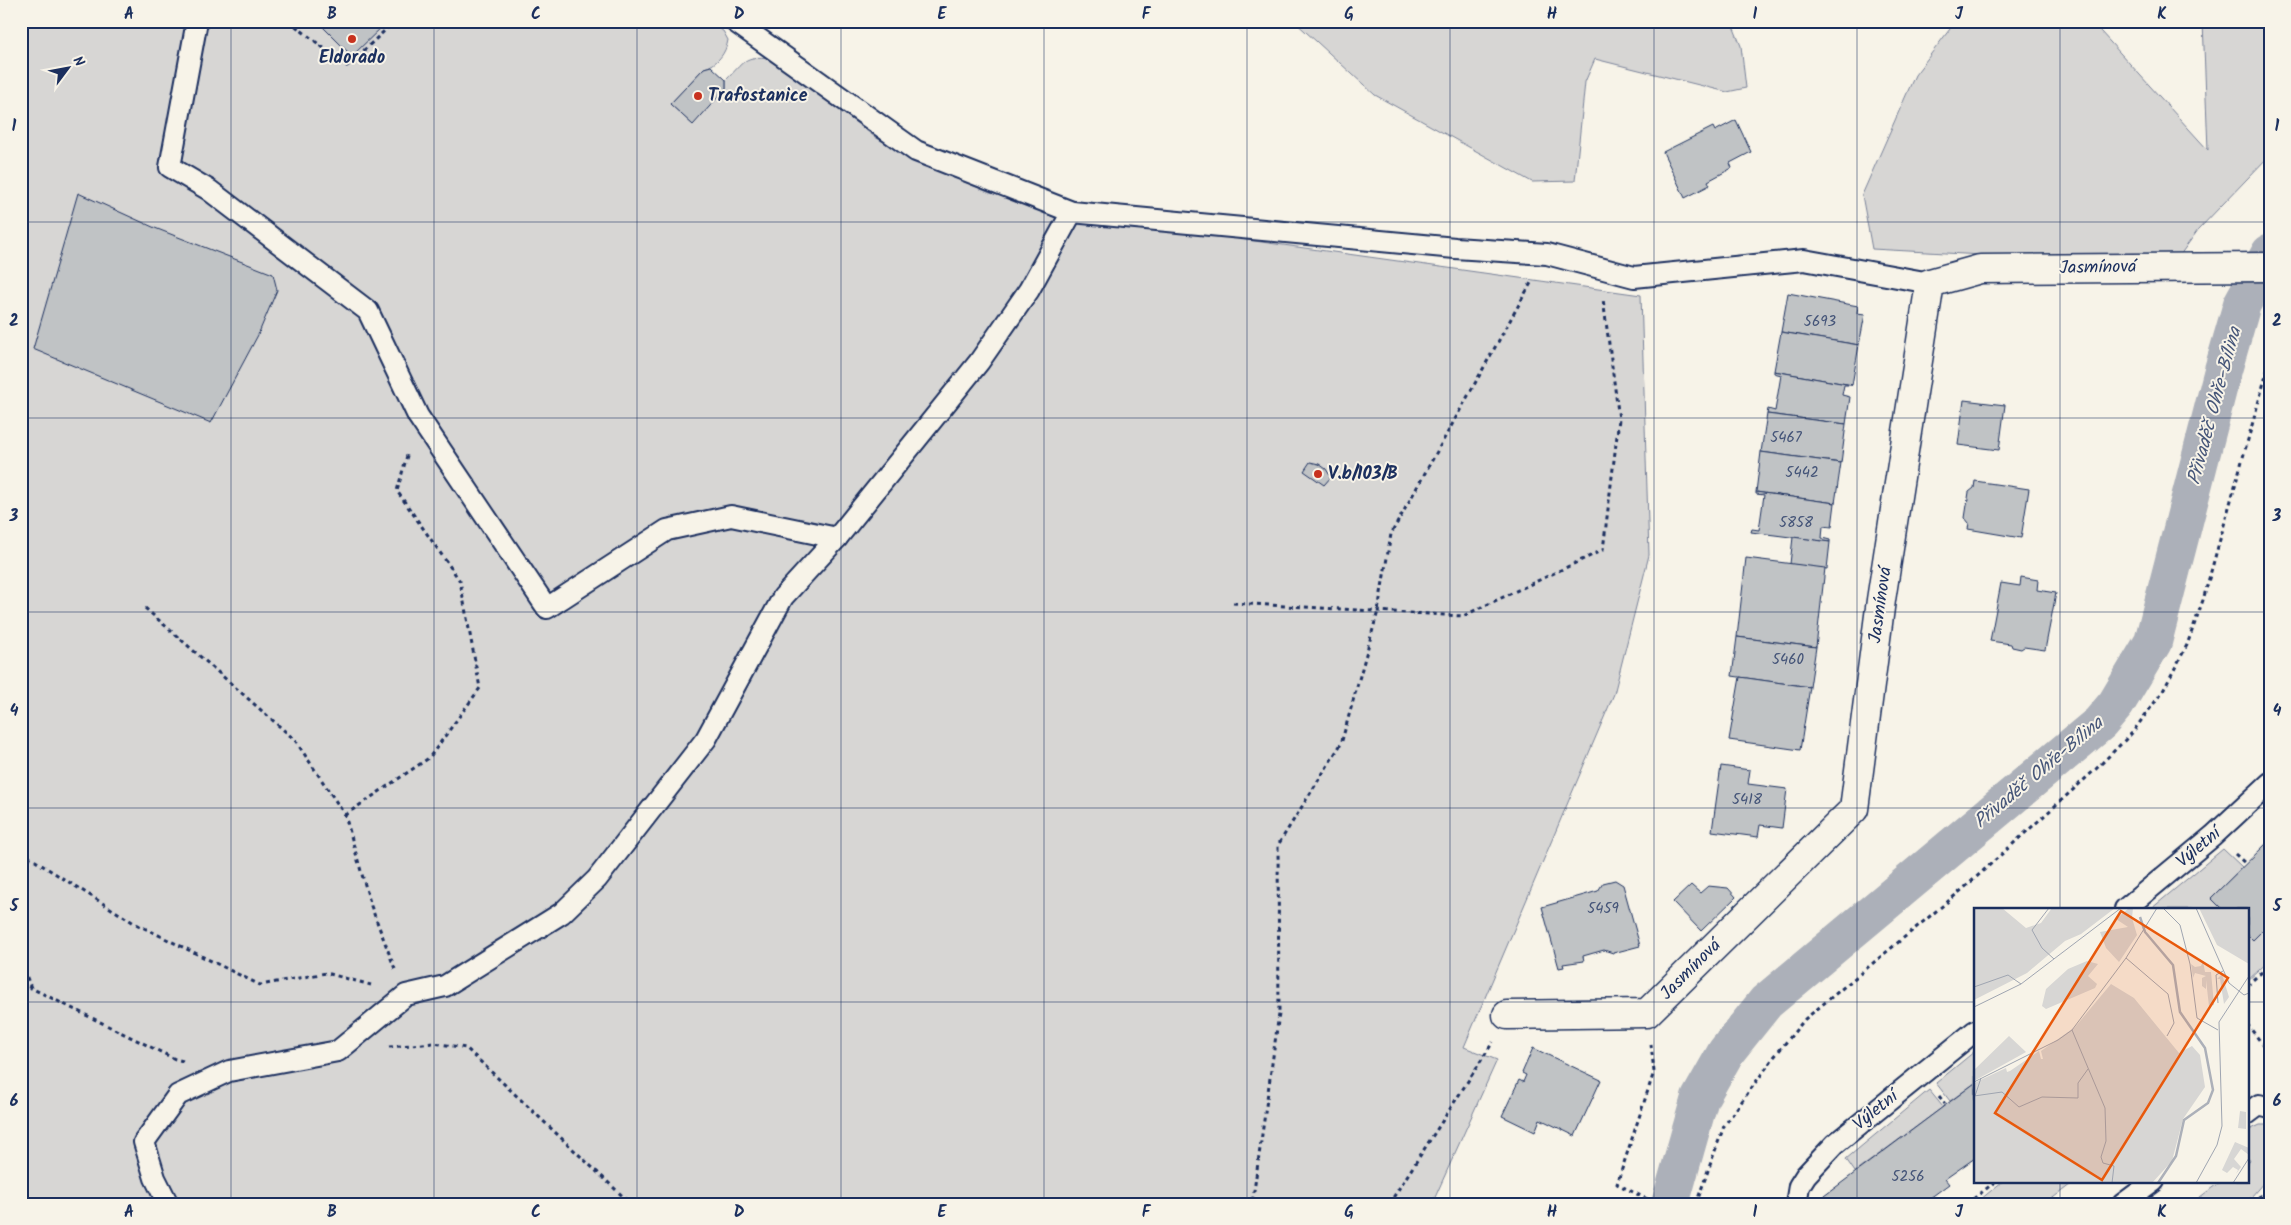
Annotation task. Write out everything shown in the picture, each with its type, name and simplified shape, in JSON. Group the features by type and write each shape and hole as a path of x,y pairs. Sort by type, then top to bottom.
{"street":[{"name":"Jasmínová","path":"1507,1015 1647,1014 1854,809 1883,590 1930,283 1980,269 2270,267"}],"lane":[{"path":"197,21 170,167 209,190 368,311 418,416 547,608 667,530 731,516 837,538"},
{"path":"734,21 916,151 1072,212 1436,246 1547,254 1634,277 1804,260 1930,283"},
{"path":"168,1204 155,1178 144,1142 178,1095 229,1071 338,1051 406,995 445,986 562,913 597,879 706,739 783,597 837,538 979,362 1029,290 1072,212"},
{"name":"Výletní","path":"2126,908 2213,836 2270,784"},
{"name":"Výletní","path":"1796,1204 1799,1186 1806,1175 1835,1144 1974,1032"},
{"path":"2248,1113 2259,1105 2270,1108"},
{"path":"2123,1204 2153,1182"}],"path":[{"path":"290,21 348,66 395,21"},
{"path":"1244,1204 1253,1198 1279,1014 1278,845 1341,744 1378,611 1391,534 1547,254"},
{"path":"1233,603 1463,616 1603,550 1619,419 1598,266"},
{"path":"1696,1204 1724,1126 1774,1057 1805,1019 1963,889 2096,769 2132,733 2163,691 2187,646 2203,600 2270,361"},
{"path":"345,815 429,758 480,688 460,581 397,491 418,416"},
{"path":"145,608 295,740 345,815 371,906 406,995"},
{"path":"21,852 134,924 260,985 326,972 406,995"},
{"path":"21,962 31,988"},
{"path":"2248,984 2270,965"},
{"path":"21,983 175,1059 229,1071"},
{"path":"1647,1014 1654,1072 1617,1184 1651,1201 1668,1204"},
{"path":"1389,1204 1486,1055 1507,1015"},
{"path":"2248,1025 2270,1054"},
{"path":"386,1047 434,1043 466,1048 631,1204"},
{"path":"1967,1204 1995,1182"},
{"path":"2253,1204 2270,1184"}],"shaded area":[{"path":"21,21 706,21 723,31 728,40 725,49 717,61 704,68 670,104 692,124 726,88 726,80 741,64 749,59 770,58 875,137 914,160 990,193 1111,221 1641,295 1649,555 1614,694 1464,1047 1497,1060 1432,1204 21,1204"},
{"path":"1294,21 1731,21 1741,46 1746,88 1727,92 1595,59 1585,82 1575,181 1532,182 1375,95"},
{"path":"1956,21 2091,21 2208,150 2203,21 2258,21 2270,25 2270,155 2198,230 2180,255 2056,259 1872,249 1862,195 1915,75"},
{"path":"2223,849 2242,867 2212,898 2221,908 2152,908"},
{"path":"2270,923 2270,960 2248,980 2248,935 2253,940"},
{"path":"1974,1052 1974,1084 1950,1101 1936,1083"},
{"path":"1929,1090 1943,1107 1855,1172 1846,1159"},
{"path":"2260,1125 2270,1125 2270,1175 2245,1204 2191,1204 2220,1182 2248,1182 2248,1131"},
{"path":"2002,1182 2074,1182 2045,1204 1975,1204"}],"building":[{"name":"Eldorado","path":"317,21 388,21 352,56"},
{"name":"Trafostanice","path":"711,66 726,80 726,88 693,125 670,104 704,68"},
{"path":"1736,120 1751,152 1730,163 1732,168 1708,181 1710,185 1685,198 1663,152 1713,127 1715,131"},
{"path":"78,193 155,228 273,274 277,290 258,335 211,423 33,349"},
{"path":"1788,293 1858,306 1857,313 1865,314 1859,345 1781,332"},
{"path":"1781,332 1859,345 1852,385 1774,371"},
{"path":"1774,371 1852,385 1844,385 1842,395 1850,397 1846,424 1767,414 1768,409 1775,411 1781,375 1774,373"},
{"path":"1964,400 2005,405 1999,450 1958,445"},
{"path":"1767,414 1846,424 1841,463 1761,452"},
{"path":"1761,452 1841,463 1835,503 1756,492"},
{"name":"V.b/103/B","path":"1310,462 1319,464 1326,469 1331,477 1324,485 1304,471"},
{"path":"1975,481 2029,489 2021,538 1968,529 1969,523 1965,518 1969,492 1974,488"},
{"path":"1756,492 1835,503 1832,527 1823,526 1822,538 1830,540 1830,542 1751,532 1752,529 1759,530 1764,495 1756,494"},
{"path":"1793,537 1830,542 1827,569 1790,564"},
{"path":"1746,558 1825,568 1816,647 1737,637"},
{"path":"2021,577 2038,580 2037,590 2056,593 2045,650 2024,647 2021,649 2012,647 2011,644 1990,641 2001,583 2020,586"},
{"path":"1737,637 1816,647 1810,687 1732,676"},
{"path":"1740,677 1810,687 1800,750 1729,740"},
{"path":"1721,766 1750,770 1748,784 1787,789 1782,828 1760,825 1758,837 1712,831"},
{"path":"2270,840 2270,923 2253,940 2248,935 2248,908 2221,908 2211,898"},
{"path":"1615,880 1623,885 1640,946 1613,953 1604,950 1583,956 1584,961 1563,964 1564,967 1559,968 1542,907 1598,891 1603,883"},
{"path":"1691,885 1700,893 1708,886 1728,888 1736,897 1701,931 1673,902"},
{"path":"1533,1048 1601,1080 1575,1136 1540,1119 1535,1132 1502,1116 1519,1080 1523,1082 1526,1075 1522,1073"},
{"path":"1974,1084 1974,1159 1945,1179 1949,1184 1922,1204 1817,1204 1816,1202"}],"waterway":[{"name":"Přivaděč Ohře-Bílina","path":"1670,1204 1700,1098 1726,1052 1766,1002 2100,723 2116,704 2153,642 2223,370 2242,304 2270,253"}],"place":[{"name":"Eldorado","path":"352,39"},
{"name":"Trafostanice","path":"698,96"},
{"name":"V.b/103/B","path":"1318,474"}]}
